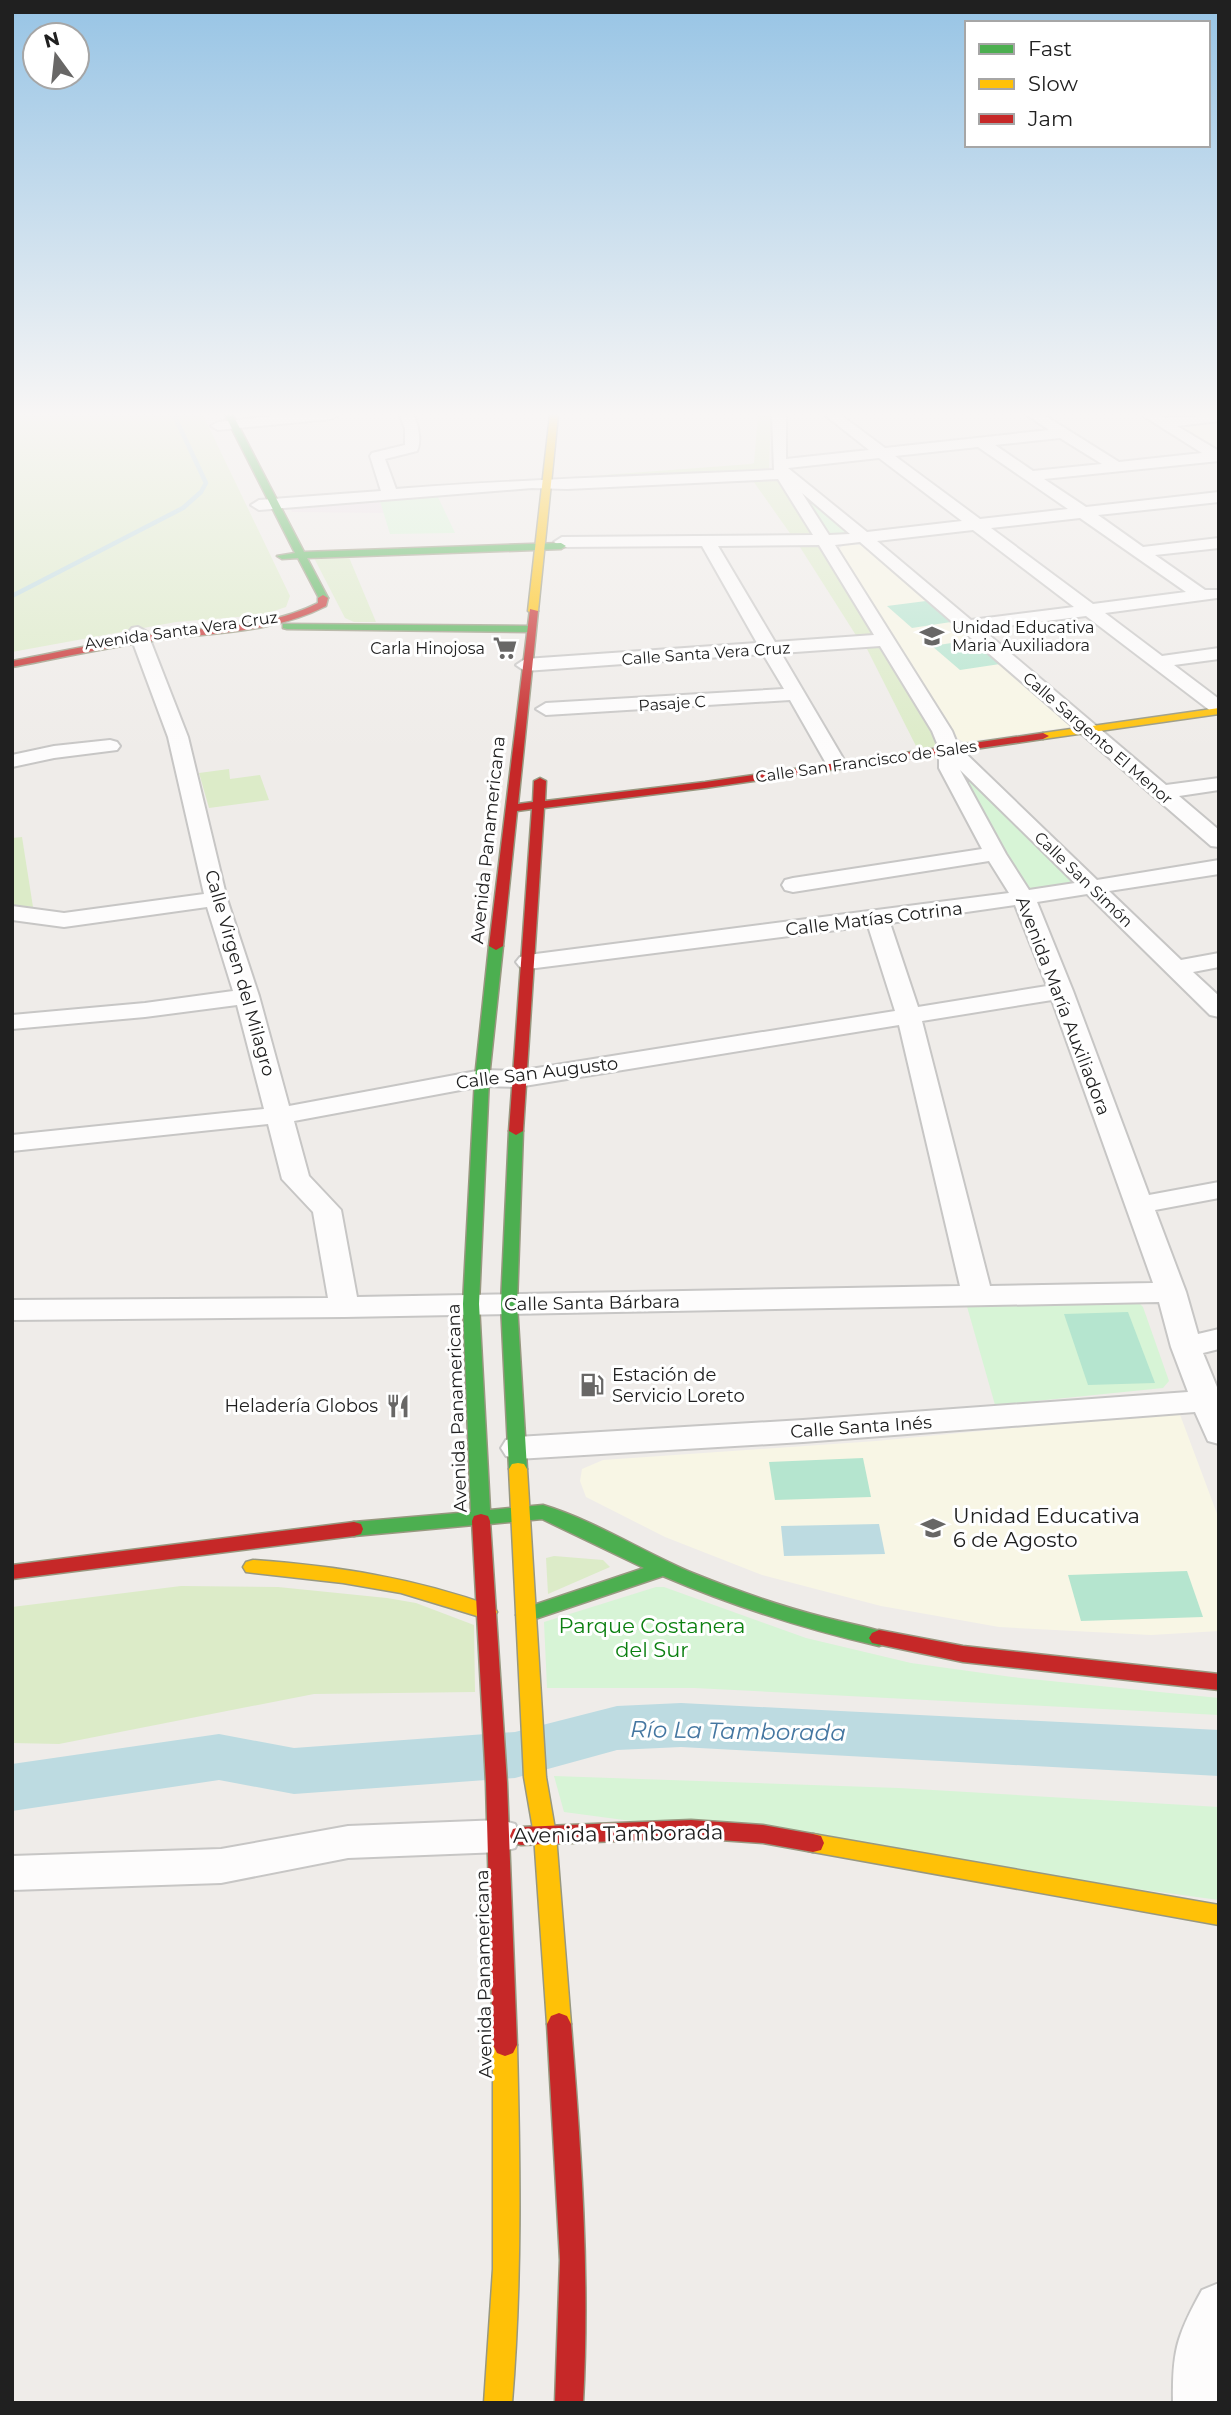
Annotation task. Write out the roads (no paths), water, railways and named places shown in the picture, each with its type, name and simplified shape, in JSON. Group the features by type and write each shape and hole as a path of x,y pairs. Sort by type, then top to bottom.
{"main road":[{"path":"269,528 284,562 301,554 537,546 561,549 563,528"},
{"path":"289,528 324,599 323,604 309,606"},
{"name":"Avenida Panamericana","path":"540,528 482,1078 471,1304 480,1516 502,1541 526,1615 535,1777 544,1835 573,2230 575,2338 569,2403"},
{"path":"309,606 340,625"},
{"name":"Avenida Santa Vera Cruz","path":"12,664 140,636 289,622 309,606"},
{"name":"Avenida Santa Vera Cruz","path":"12,657 140,636 268,620 309,606"},
{"path":"268,626 530,629"},
{"name":"Calle San Francisco de Sales","path":"512,808 837,765 1219,709"},
{"name":"Avenida Panamericana","path":"498,2403 505,2338 508,2209 501,1836 487,1612 502,1541 520,1513 509,1304 518,1079 542,765"},
{"path":"12,1573 326,1532 480,1516 556,1514 663,1569 805,1621 963,1654 1219,1682"},
{"path":"584,1547 633,1555"},
{"path":"331,1557 247,1567 390,1580 432,1590 487,1612"},
{"path":"526,1615 663,1569"},
{"name":"Avenida Tamborada","path":"501,1836 691,1829 763,1834 1219,1915"}],"street":[{"name":"Avenida María Auxiliadora","path":"815,528 942,732 949,748 949,768 995,854 1024,899 1061,991 1171,1292 1186,1347 1219,1433"},
{"name":"Calle Sargento El Menor","path":"852,528 1219,841"},
{"path":"561,549 707,541 823,541 956,528"},
{"path":"983,528 1219,709"},
{"path":"1104,528 1139,552 1210,594"},
{"path":"707,541 837,765"},
{"path":"1139,552 1219,543"},
{"path":"968,626 1210,594"},
{"name":"Calle Virgen del Milagro","path":"140,636 178,737 216,899 247,996 296,1179 327,1210 344,1307"},
{"name":"Calle Santa Vera Cruz","path":"526,665 887,640"},
{"path":"1157,662 1219,653"},
{"name":"Pasaje C","path":"546,710 798,694"},
{"path":"12,761 54,752 110,747"},
{"name":"Calle San Simón","path":"949,748 1219,1010"},
{"path":"1161,792 1219,784"},
{"path":"793,885 995,854"},
{"name":"Calle Matías Cotrina","path":"528,962 1024,899 1219,867"},
{"path":"12,913 64,919 216,899"},
{"path":"877,919 909,1017 977,1294"},
{"path":"1175,968 1219,960"},
{"name":"Calle San Augusto","path":"12,1143 281,1115 482,1078 518,1079 1061,991"},
{"path":"12,1022 145,1010 247,996"},
{"path":"1138,1205 1219,1190"},
{"name":"Calle Santa Bárbara","path":"12,1310 344,1307 1171,1292"},
{"path":"1186,1347 1219,1339"},
{"name":"Calle Santa Inés","path":"517,1448 803,1431 1205,1401"},
{"name":"Avenida Tamborada","path":"12,1873 221,1866 348,1842 501,1836"},
{"path":"1198,2403 1197,2374 1201,2340 1219,2307"}],"water":[{"path":"879,1524 885,1554 784,1556 781,1526"}],"waterway":[{"path":"12,596 145,528"},
{"name":"Río La Tamborada","path":"12,1788 219,1757 294,1771 515,1755 617,1728 681,1725 1219,1753"}],"place":[{"name":"Unidad Educativa Maria Auxiliadora","path":"932,636"},
{"name":"Carla Hinojosa","path":"505,648"},
{"name":"Estación de Servicio Loreto","path":"592,1385"},
{"name":"Heladería Globos","path":"398,1406"},
{"name":"Unidad Educativa 6 de Agosto","path":"933,1528"}],"park label":[{"name":"Parque Costanera del Sur","path":"652,1638"}]}
